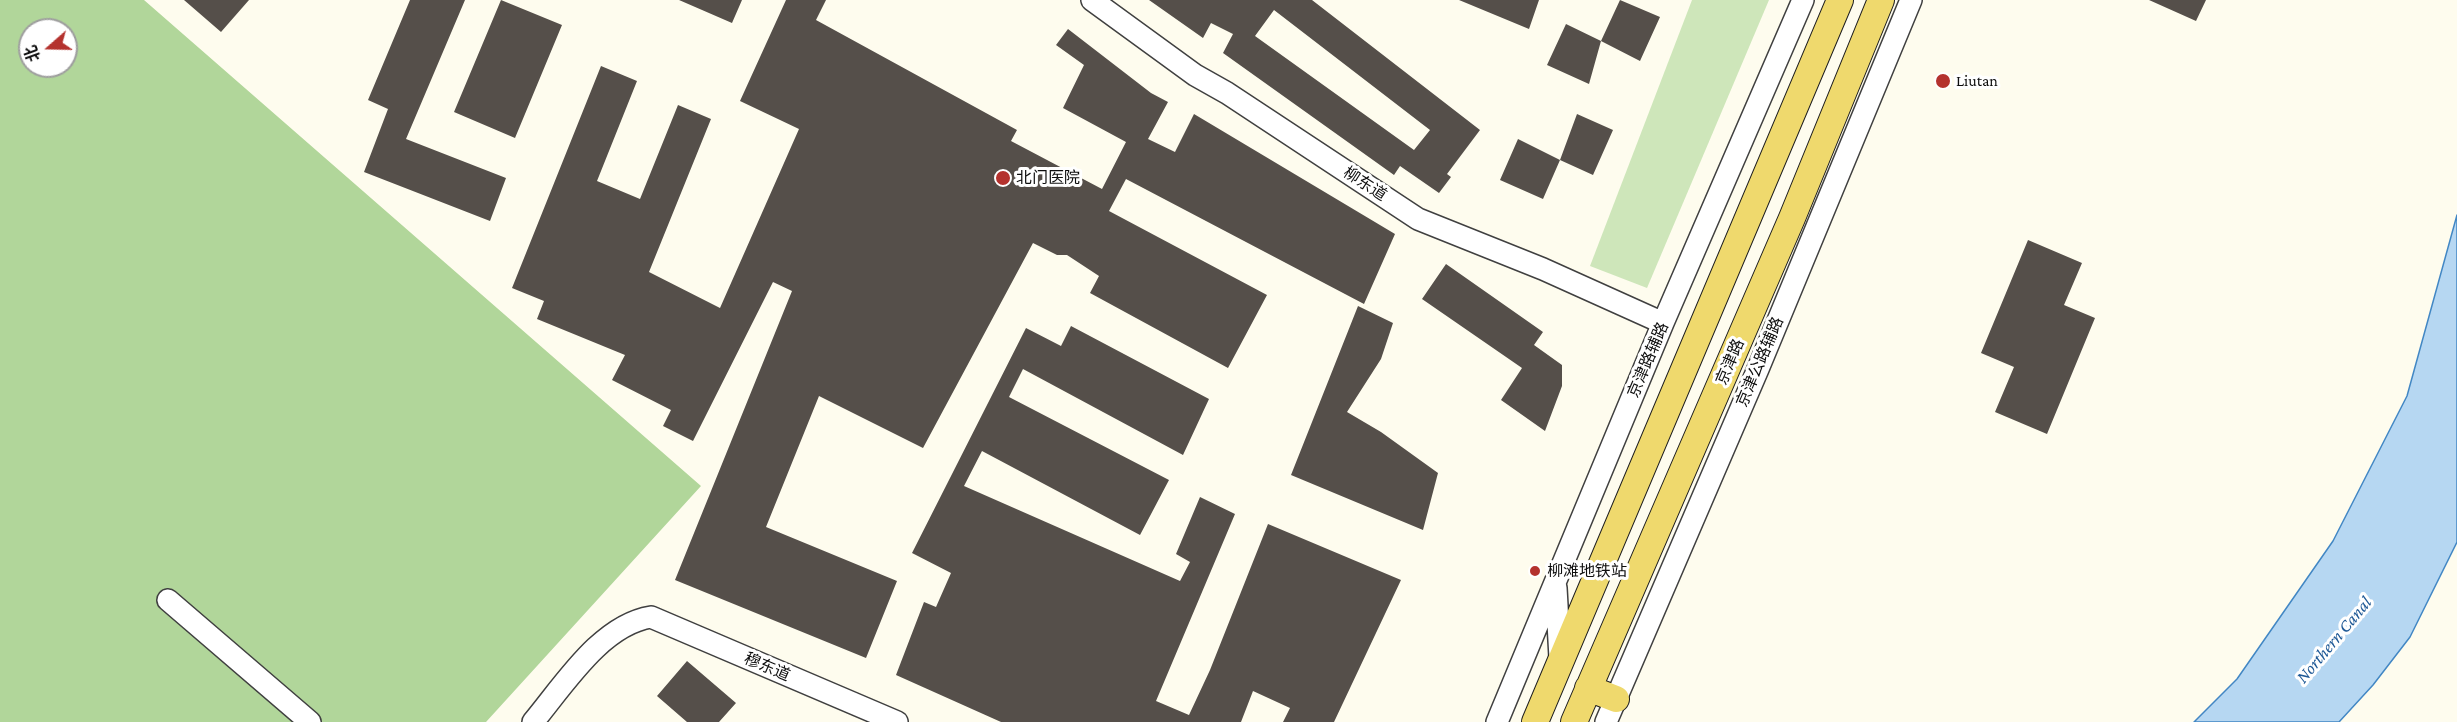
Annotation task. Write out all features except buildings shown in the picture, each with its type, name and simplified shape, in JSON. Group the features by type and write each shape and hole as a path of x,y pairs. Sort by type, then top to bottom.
{"main road":[{"path":"1535,722 1840,0"},
{"name":"京津路","path":"1574,722 1787,229 1881,0"},
{"path":"1588,688 1611,711"}],"street":[{"name":"柳东道","path":"1092,0 1195,75 1227,93 1418,219 1543,269 1664,323"},
{"name":"京津路辅路","path":"1497,722 1664,323 1803,0"},
{"name":"京津公路辅路","path":"1611,711 1758,369 1911,0"},
{"path":"1556,581 1560,660"},
{"path":"168,600 310,722"},
{"name":"穆东道","path":"533,722 592,650 623,625 636,619 651,617 897,722"}],"green space":[{"path":"0,0 144,0 701,486 486,722 0,722"},
{"path":"1692,0 1769,0 1647,288 1590,266"}],"water":[{"name":"Northern Canal","path":"2457,215 2457,542 2410,637 2373,685 2339,722 2194,722 2237,679 2333,541 2407,396"}],"place":[{"name":"Liutan","path":"1943,81"},
{"name":"北门医院","path":"1003,178"},
{"name":"柳滩地铁站","path":"1535,571"}]}
